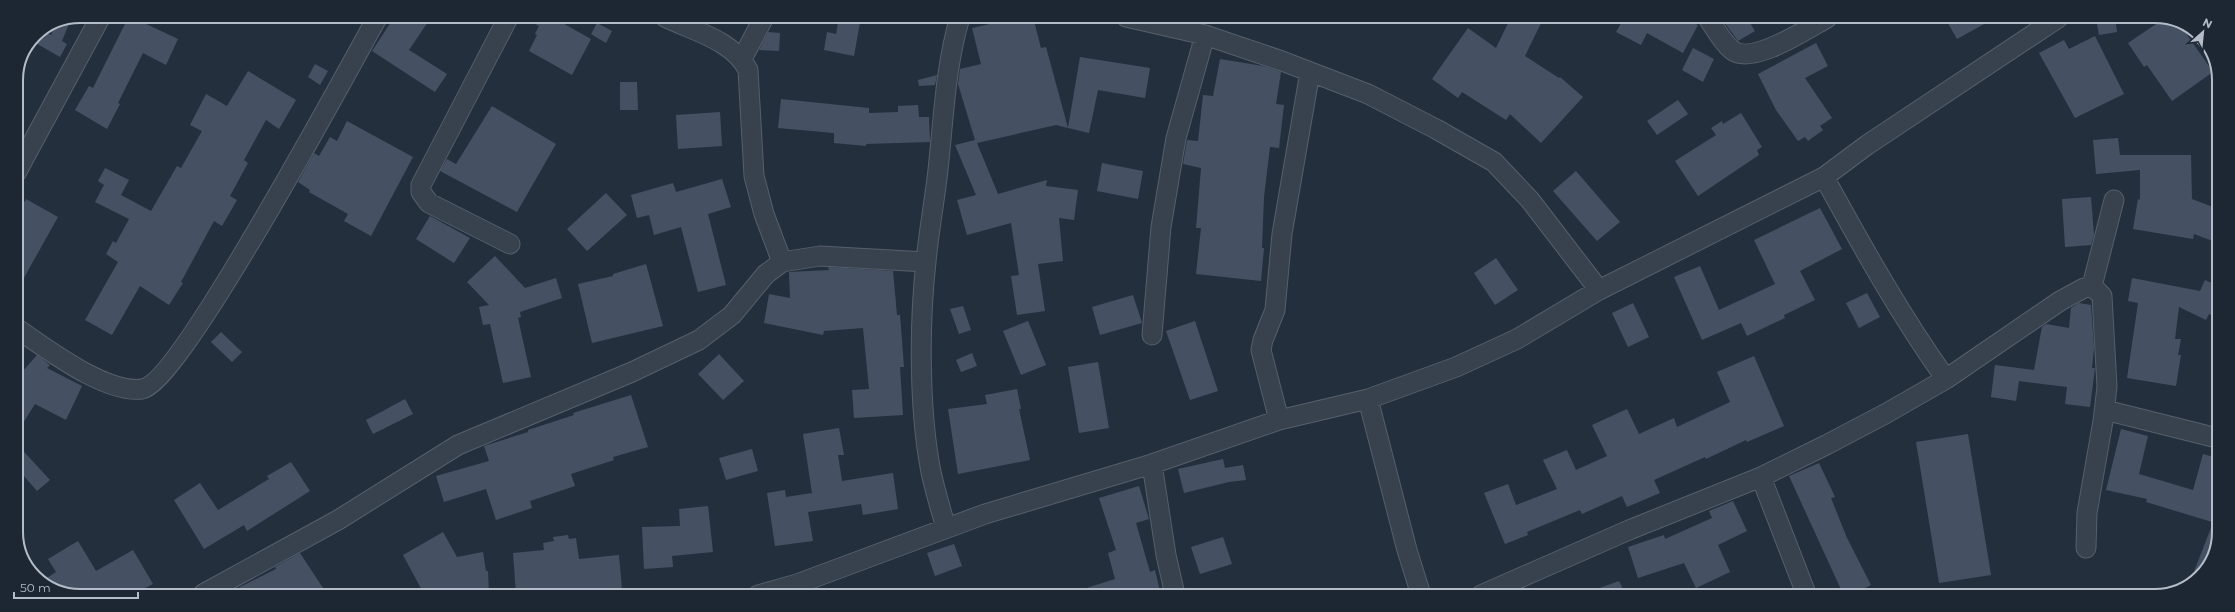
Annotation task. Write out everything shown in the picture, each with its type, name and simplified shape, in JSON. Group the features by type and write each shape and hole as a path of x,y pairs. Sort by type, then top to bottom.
{"street":[{"path":"23,151 97,23"},
{"path":"23,332 97,380 128,388 143,389 155,380 174,360 186,340 232,274 315,133 374,23"},
{"path":"505,23 421,185 421,192 429,203 510,244"},
{"path":"679,23 717,40 742,58 748,70 754,176 764,214 782,262"},
{"path":"742,58 761,23"},
{"path":"946,528 931,472 923,396 926,262 952,45 958,23"},
{"path":"1152,23 1205,35 1368,94 1436,129 1494,162 1530,200 1599,290"},
{"path":"1712,23 1732,51 1748,55 1780,44 1818,23"},
{"path":"779,589 797,584 946,528 1152,464 1279,420 1368,400 1456,367 1504,345 1599,290 1824,177 1867,145 2050,23"},
{"path":"1152,335 1161,227 1176,138 1205,35"},
{"path":"1279,420 1261,350 1263,340 1275,310 1282,234 1310,72"},
{"path":"1824,177 1878,272 1928,354 1946,379"},
{"path":"2092,286 2114,200"},
{"path":"212,589 338,520 458,445 632,372 699,340 732,315 766,274 782,262 820,256 926,262"},
{"path":"1495,589 1629,530 1761,477 1885,414 1946,379 2060,301 2084,288 2092,286"},
{"path":"2086,548 2087,513 2105,410 2107,365 2102,296 2092,286"},
{"path":"1368,400 1407,550 1419,589"},
{"path":"2105,410 2212,437"},
{"path":"1152,464 1166,555 1174,589"},
{"path":"1761,477 1804,589"}],"building":[{"path":"126,23 144,23 178,39 166,65 143,53 107,129 75,110 89,86 93,88"},
{"path":"390,23 427,23 409,50 447,74 435,92 372,51"},
{"path":"534,23 562,23 591,39 572,75 529,51 537,35 535,34 539,26"},
{"path":"597,23 612,31 606,43 591,34"},
{"path":"838,23 860,23 854,56 824,50 827,32 836,34"},
{"path":"994,23 1035,23 1041,48 1046,47 1068,128 1056,125 977,143 998,194 1047,180 1046,186 1078,190 1074,220 1059,218 1063,261 1038,264 1045,311 1017,315 1011,276 1019,275 1011,223 967,235 957,200 976,195 955,145 975,140 958,84 960,69 981,64 972,28"},
{"path":"1508,23 1541,23 1525,56 1559,78 1560,77 1583,97 1541,143 1510,114 1506,120 1462,92 1458,98 1432,79 1468,28 1496,48"},
{"path":"1621,23 1694,23 1698,25 1683,53 1647,33 1641,45 1616,32"},
{"path":"1725,23 1750,23 1755,31 1738,41"},
{"path":"1948,23 1986,23 1957,39"},
{"path":"2097,23 2116,23 2117,32 2099,35"},
{"path":"2158,23 2163,23 2177,27 2183,31 2183,52 2199,52 2211,69 2211,73 2172,101 2147,65 2144,67 2128,43"},
{"path":"69,24 62,41 67,44 60,57 37,44 48,33 51,35 53,30"},
{"path":"768,32 780,33 779,51 759,50"},
{"path":"2095,36 2124,94 2075,118 2039,53 2064,40 2069,49"},
{"path":"1816,43 1828,66 1805,78 1832,118 1820,126 1823,130 1808,141 1805,137 1798,141 1776,110 1758,74"},
{"path":"1693,48 1714,59 1703,82 1682,70"},
{"path":"1080,57 1150,68 1145,98 1098,90 1089,133 1068,128"},
{"path":"1220,59 1263,66 1281,72 1276,104 1284,105 1279,148 1270,147 1264,197 1262,248 1264,248 1261,281 1196,274 1201,228 1196,228 1201,168 1183,164 1187,140 1198,141 1203,95 1213,96"},
{"path":"315,64 328,71 320,85 308,77"},
{"path":"248,71 296,100 279,129 266,120 244,160 248,163 230,196 237,200 222,226 214,221 181,282 183,283 169,305 140,286 112,335 85,320 118,262 106,254 113,241 116,243 129,219 95,202 104,185 98,181 105,168 129,180 121,195 151,211 177,166 181,168 202,131 190,125 206,94 227,106"},
{"path":"937,75 935,85 919,86 918,80"},
{"path":"620,82 637,82 638,110 620,110"},
{"path":"781,99 869,108 869,113 898,112 898,106 918,105 919,117 929,117 930,142 866,144 866,146 834,143 834,133 778,128"},
{"path":"1678,100 1688,114 1657,135 1647,121"},
{"path":"492,106 556,144 517,212 440,171 447,159 456,164"},
{"path":"720,112 722,146 678,149 676,115"},
{"path":"1741,113 1762,147 1757,150 1759,155 1698,196 1675,161 1716,135 1711,128 1722,121 1723,124"},
{"path":"347,121 413,157 371,236 344,221 348,214 309,192 310,190 298,182 314,153 319,156 330,137 337,141"},
{"path":"2118,138 2120,155 2191,155 2192,199 2212,207 2212,241 2194,234 2193,239 2133,229 2138,199 2140,200 2140,170 2096,174 2093,140"},
{"path":"1102,163 1143,171 1138,199 1097,191"},
{"path":"1576,171 1620,222 1597,241 1553,191"},
{"path":"722,179 731,207 708,214 726,285 698,292 681,227 654,235 649,215 637,218 631,195 673,183 676,192"},
{"path":"606,193 627,215 587,251 567,229"},
{"path":"2091,197 2094,235 2091,245 2065,247 2062,199"},
{"path":"26,199 58,217 23,280 23,204"},
{"path":"1820,208 1842,249 1800,271 1815,300 1784,315 1785,318 1747,336 1741,323 1702,340 1674,277 1700,266 1719,310 1775,284 1754,240"},
{"path":"430,216 470,238 454,263 416,239"},
{"path":"495,256 525,288 556,278 562,298 520,312 521,317 518,318 531,377 503,383 490,324 483,325 479,307 489,305 467,282"},
{"path":"1496,258 1518,290 1495,305 1474,273"},
{"path":"646,264 663,326 592,343 578,284 613,276 613,274"},
{"path":"828,267 893,271 897,315 900,315 904,367 900,367 903,415 854,418 852,390 869,389 863,328 824,331 823,335 764,323 769,294 790,298 789,272 829,270"},
{"path":"2132,278 2200,291 2205,280 2212,283 2212,315 2209,314 2206,320 2179,307 2175,339 2181,339 2178,355 2181,355 2176,386 2127,378 2138,303 2128,301"},
{"path":"1867,293 1880,317 1859,328 1846,303"},
{"path":"1133,295 1142,323 1100,335 1092,307"},
{"path":"1633,303 1649,337 1628,347 1612,313"},
{"path":"2079,303 2091,305 2094,348 2092,368 2095,368 2090,407 2065,404 2067,387 2019,381 2016,401 1991,397 1995,365 2034,370 2042,327 2046,324 2069,328 2071,308"},
{"path":"963,306 971,330 959,334 950,309"},
{"path":"1028,321 1046,365 1021,375 1003,331"},
{"path":"1195,321 1218,391 1190,400 1166,331"},
{"path":"221,332 242,352 232,362 211,342"},
{"path":"972,353 977,366 961,372 956,360"},
{"path":"719,354 744,381 723,400 698,374"},
{"path":"37,355 50,365 47,368 82,386 66,420 35,404 23,423 23,371"},
{"path":"1754,356 1784,426 1747,442 1746,440 1706,459 1705,457 1654,480 1660,493 1627,507 1622,496 1582,514 1580,510 1527,532 1528,535 1505,544 1484,493 1508,484 1516,505 1557,489 1543,460 1567,450 1576,470 1607,456 1592,425 1627,409 1639,434 1674,418 1677,427 1730,402 1717,372"},
{"path":"1098,362 1109,428 1079,433 1068,367"},
{"path":"1017,389 1021,409 1019,409 1030,460 958,474 948,409 987,404 985,395"},
{"path":"631,395 648,447 613,457 614,460 571,474 575,486 530,501 532,508 496,520 486,489 444,502 436,476 489,461 484,446 574,415 573,413"},
{"path":"405,399 413,414 373,434 366,420"},
{"path":"839,428 844,455 838,455 842,481 893,473 898,509 863,515 861,504 808,512 813,541 775,546 767,493 785,490 786,497 812,493 803,434"},
{"path":"2121,429 2148,436 2139,474 2193,490 2203,454 2212,457 2212,522 2146,502 2147,499 2106,490"},
{"path":"1968,434 1991,575 1939,583 1916,442"},
{"path":"752,449 758,471 726,480 719,458"},
{"path":"23,451 50,480 37,491 23,475"},
{"path":"1223,459 1225,468 1243,465 1246,480 1229,482 1184,493 1178,469"},
{"path":"291,462 310,491 247,531 244,525 204,549 174,500 200,483 218,510 269,479 267,476"},
{"path":"1819,463 1835,497 1831,498 1847,538 1871,585 1863,589 1841,589 1789,476"},
{"path":"1139,486 1149,519 1136,523 1150,572 1155,570 1160,589 1083,589 1115,579 1108,553 1116,550 1099,498"},
{"path":"1733,501 1747,531 1718,545 1730,572 1696,588 1684,563 1638,578 1628,547 1664,535 1665,539 1712,518 1709,511"},
{"path":"708,506 713,552 672,556 673,567 644,569 642,527 680,526 679,509"},
{"path":"2212,525 2212,540 2210,547 2202,564 2193,574"},
{"path":"443,532 457,557 483,552 486,571 488,571 489,589 421,589 403,555"},
{"path":"568,535 569,539 576,538 579,559 619,555 622,589 516,589 513,553 544,550 543,543 554,541 553,537"},
{"path":"1223,537 1232,564 1200,574 1191,547"},
{"path":"78,541 96,571 133,550 153,584 144,589 72,589 58,585 47,578 56,572 48,559"},
{"path":"954,544 962,566 935,576 927,553"},
{"path":"300,553 323,588 236,589 276,569 275,567"},
{"path":"1619,581 1623,589 1597,589"}]}
